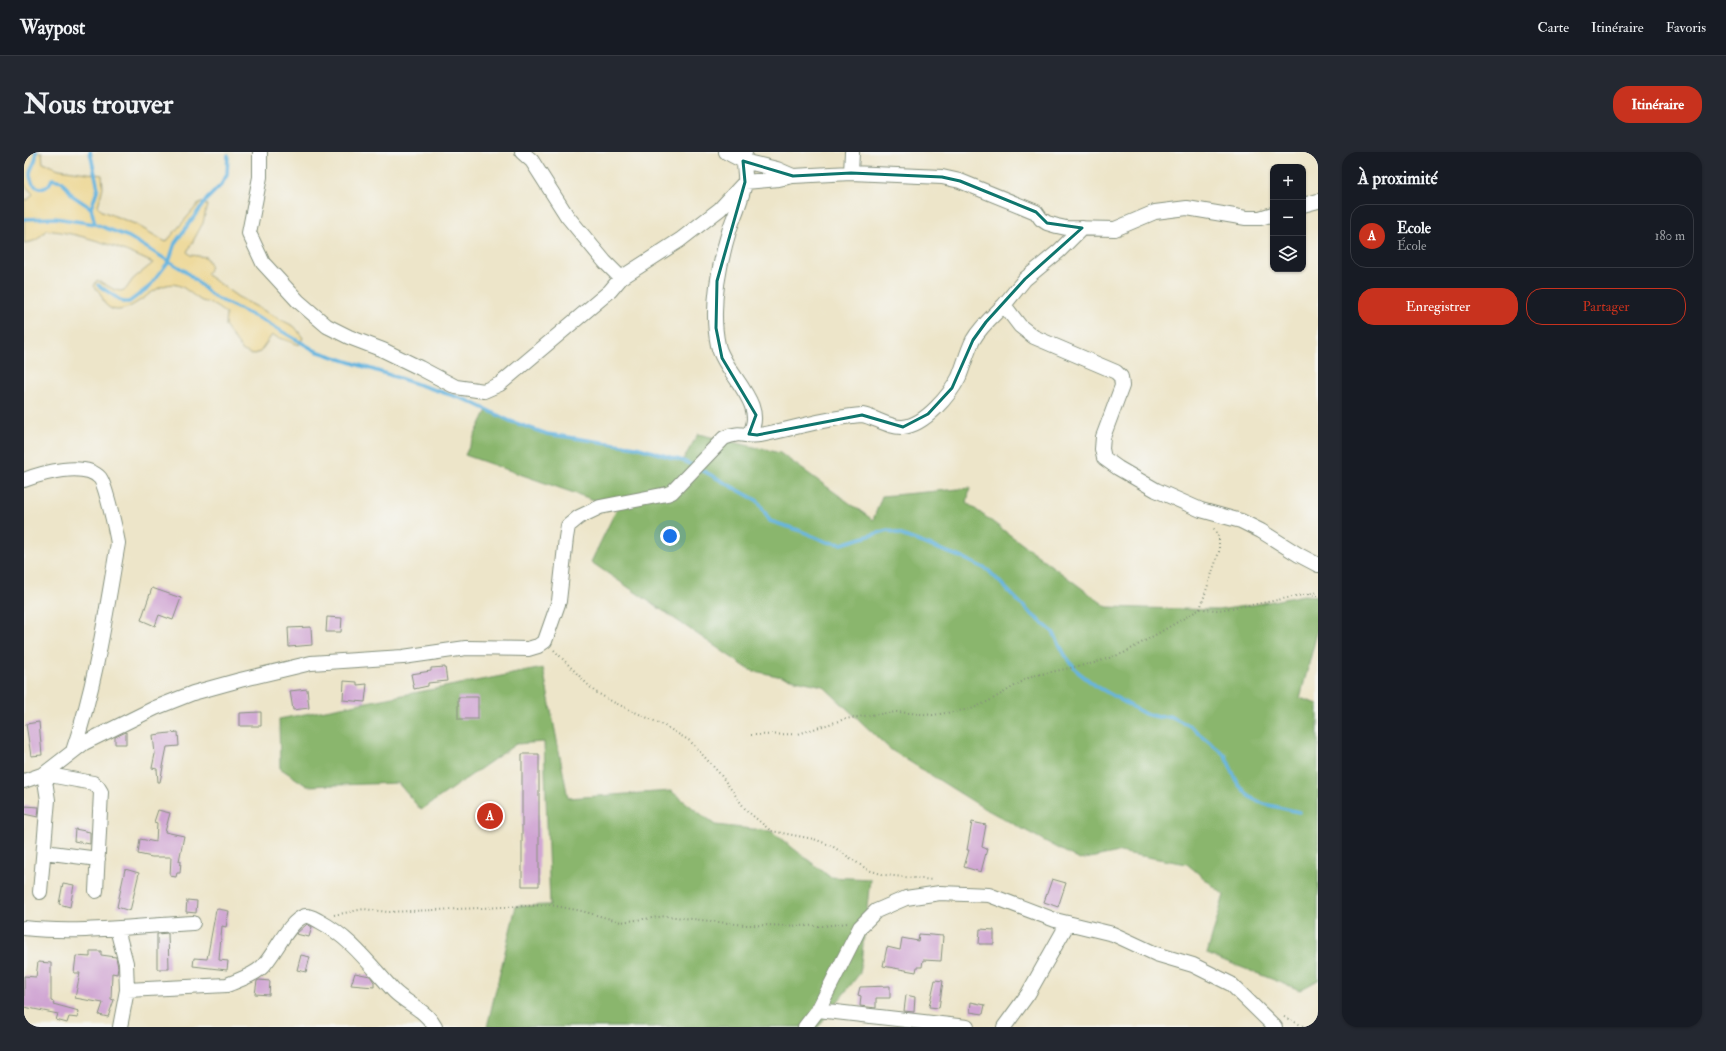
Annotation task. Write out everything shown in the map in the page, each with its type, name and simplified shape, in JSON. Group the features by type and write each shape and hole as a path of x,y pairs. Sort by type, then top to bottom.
{"street":[{"path":"260,152 260,178 249,233 263,263 298,301 327,326 349,337 383,350 456,387 484,391 500,384 610,291 622,278 680,240 720,209 745,182 779,179 793,176 851,173 942,177 960,181 1036,212 1041,219 1047,223 1066,228 1114,229 1155,212 1187,208 1246,218 1260,218 1270,215"},
{"path":"522,152 532,161 566,216 605,262 622,278"},
{"path":"726,152 744,156 793,176"},
{"path":"851,173 852,152"},
{"path":"744,156 745,182 729,231 717,281 716,328 718,346 722,358 750,401 756,415 754,426 749,434"},
{"path":"1306,204 1318,201"},
{"path":"24,781 44,774 84,743 155,708 193,693 311,663 403,657 466,648 528,649 538,646 545,641 559,601 568,526 579,517 600,506 667,494 677,487 724,438 732,435 749,434 758,436 858,415 872,417 893,426 903,427 915,423 944,400 959,378 964,359 973,340 986,322 1004,305 1025,279 1059,251 1082,228"},
{"path":"1004,305 1020,326 1034,337 1116,372 1120,377 1122,386 1103,437 1102,449 1104,458 1156,490 1201,510 1241,521 1261,530 1299,555 1318,565"},
{"path":"24,480 36,475 57,470 75,470 94,474 101,479 115,527 118,543 94,679 83,724 73,751"},
{"path":"40,892 48,800 44,774"},
{"path":"44,774 93,783 101,792 96,891"},
{"path":"44,852 98,859"},
{"path":"805,1027 818,1010 860,927 876,911 906,898 940,893 989,895 1048,917 1113,934 1143,948 1193,965 1231,984 1275,1027"},
{"path":"127,990 227,985 240,980 262,968 271,958 285,934 303,916 309,916 331,928 349,942 372,964 395,992 430,1019 435,1027"},
{"path":"24,928 50,931 117,929 192,923"},
{"path":"1004,1027 1028,994 1068,923"},
{"path":"117,929 126,963 127,990 120,1027"},
{"path":"818,1010 967,1027"}],"path":[{"path":"1200,609 1219,552 1219,538 1201,510"},
{"path":"751,735 798,734 845,719 897,712 934,715 971,709 989,701 1032,676 1094,663 1124,653 1200,609 1218,610 1318,592"},
{"path":"1304,595 1318,596"},
{"path":"545,641 594,691 613,702 663,725 690,742 720,774 746,810 757,821 771,831 814,839 832,846 868,870 879,874 938,880"},
{"path":"314,919 364,909 395,912 550,905 582,911 621,922 666,916 744,925 824,926 849,922"}],"highlighted area":[{"path":"743,161 793,176 851,173 942,177 960,181 1036,212 1047,223 1082,228 1025,279 986,322 973,340 952,388 928,414 903,427 862,415 757,435 749,434 756,415 722,358 716,328 717,281 745,182"}],"green space":[{"path":"487,410 510,421 547,434 636,447 683,460 698,434 780,453 873,520 882,496 970,488 967,503 1107,607 1218,610 1304,595 1318,596 1318,629 1300,698 1318,704 1318,980 1300,990 1207,954 1224,895 1187,864 1119,852 1080,860 982,807 891,750 823,686 750,670 591,562 617,508 465,455"},
{"path":"543,668 568,798 671,791 715,825 771,831 830,877 870,879 860,973 818,1027 487,1027 516,906 550,905 544,742 516,744 421,810 398,783 307,786 280,768 279,719"}],"sand":[{"path":"24,152 42,152 43,163 59,169 102,175 103,187 98,206 102,211 135,224 166,242 200,202 207,205 203,223 187,252 190,255 206,257 211,267 206,274 238,297 295,327 303,338 299,345 272,335 260,352 252,355 242,350 225,326 226,314 215,306 202,301 186,289 172,284 160,287 128,308 120,310 112,309 105,304 94,286 97,280 115,290 121,291 126,289 133,279 153,263 101,242 60,232 46,230 36,240 24,243 24,199 28,200 33,194 24,184"}],"building":[{"path":"152,588 181,598 173,620 159,615 155,626 141,620"},
{"path":"327,617 342,618 341,632 326,632"},
{"path":"311,627 312,645 289,647 288,628"},
{"path":"445,667 447,681 428,683 428,686 414,689 411,674 431,671 431,668"},
{"path":"344,681 357,682 357,685 367,684 365,702 343,700"},
{"path":"307,689 309,708 293,710 290,691"},
{"path":"458,697 478,697 478,719 458,719"},
{"path":"261,712 261,726 240,726 240,713"},
{"path":"39,722 42,755 31,756 26,724"},
{"path":"126,732 126,744 115,744 115,737"},
{"path":"178,732 179,746 167,747 160,782 158,782 157,769 152,768 155,754 153,735"},
{"path":"522,754 539,754 539,886 522,886"},
{"path":"24,806 39,807 38,817 24,814"},
{"path":"158,810 170,813 165,832 184,836 179,861 181,861 180,873 177,873 176,877 170,876 171,857 152,857 138,854 140,839 156,842 157,823 154,822"},
{"path":"972,822 986,825 982,847 987,849 981,872 964,867 969,850 967,850"},
{"path":"75,829 90,832 90,844 74,841"},
{"path":"125,869 139,873 130,911 117,907"},
{"path":"1052,879 1066,883 1058,907 1044,902"},
{"path":"63,883 74,885 70,907 59,904"},
{"path":"187,900 197,901 196,913 186,912"},
{"path":"216,910 229,911 226,927 222,926 219,960 228,961 227,970 193,966 194,958 207,959"},
{"path":"307,924 312,927 309,937 296,934"},
{"path":"980,929 994,930 994,944 979,944"},
{"path":"168,933 169,969 157,969 157,934"},
{"path":"919,934 943,936 941,961 923,960 922,967 917,967 916,972 883,966 887,947 900,950 902,938 918,941"},
{"path":"90,951 101,951 101,955 116,957 118,967 117,974 112,973 111,999 114,1000 108,1017 99,1015 103,1003 75,998 80,973 74,973 76,956 90,957"},
{"path":"301,955 310,957 306,972 297,970"},
{"path":"38,962 51,963 51,1001 54,1002 53,1004 79,1011 78,1018 69,1017 67,1023 56,1020 58,1014 24,1007 24,976 36,977"},
{"path":"355,973 370,976 374,982 374,987 351,985"},
{"path":"935,980 943,981 939,1008 929,1007"},
{"path":"257,981 270,981 269,995 255,994"},
{"path":"890,986 890,998 876,998 876,1008 860,1006 861,996 858,995 860,987"},
{"path":"906,995 915,997 914,1012 904,1011"},
{"path":"971,1002 985,1005 983,1014 970,1012"}],"waterway":[{"path":"36,152 35,161 30,174 33,184 38,188 43,188 48,186 52,179 62,181 73,196 91,208 95,224"},
{"path":"90,152 98,188 91,208"},
{"path":"98,285 123,302 129,302 149,287 169,261 175,243 207,199 221,185 227,175 228,155"},
{"path":"24,219 55,218 95,224 129,237 185,271 214,297 264,321 316,351 469,401 510,421 547,434 636,447 692,465"},
{"path":"700,469 758,501 770,521 801,531 827,542 842,544 888,530 963,558 988,570 1028,611 1053,632 1065,655 1078,672 1096,686 1145,714 1158,717 1170,716 1190,726 1225,755 1238,784 1250,797 1264,804 1299,812"}],"place":[{"name":"Ecole","path":"490,816"}]}
